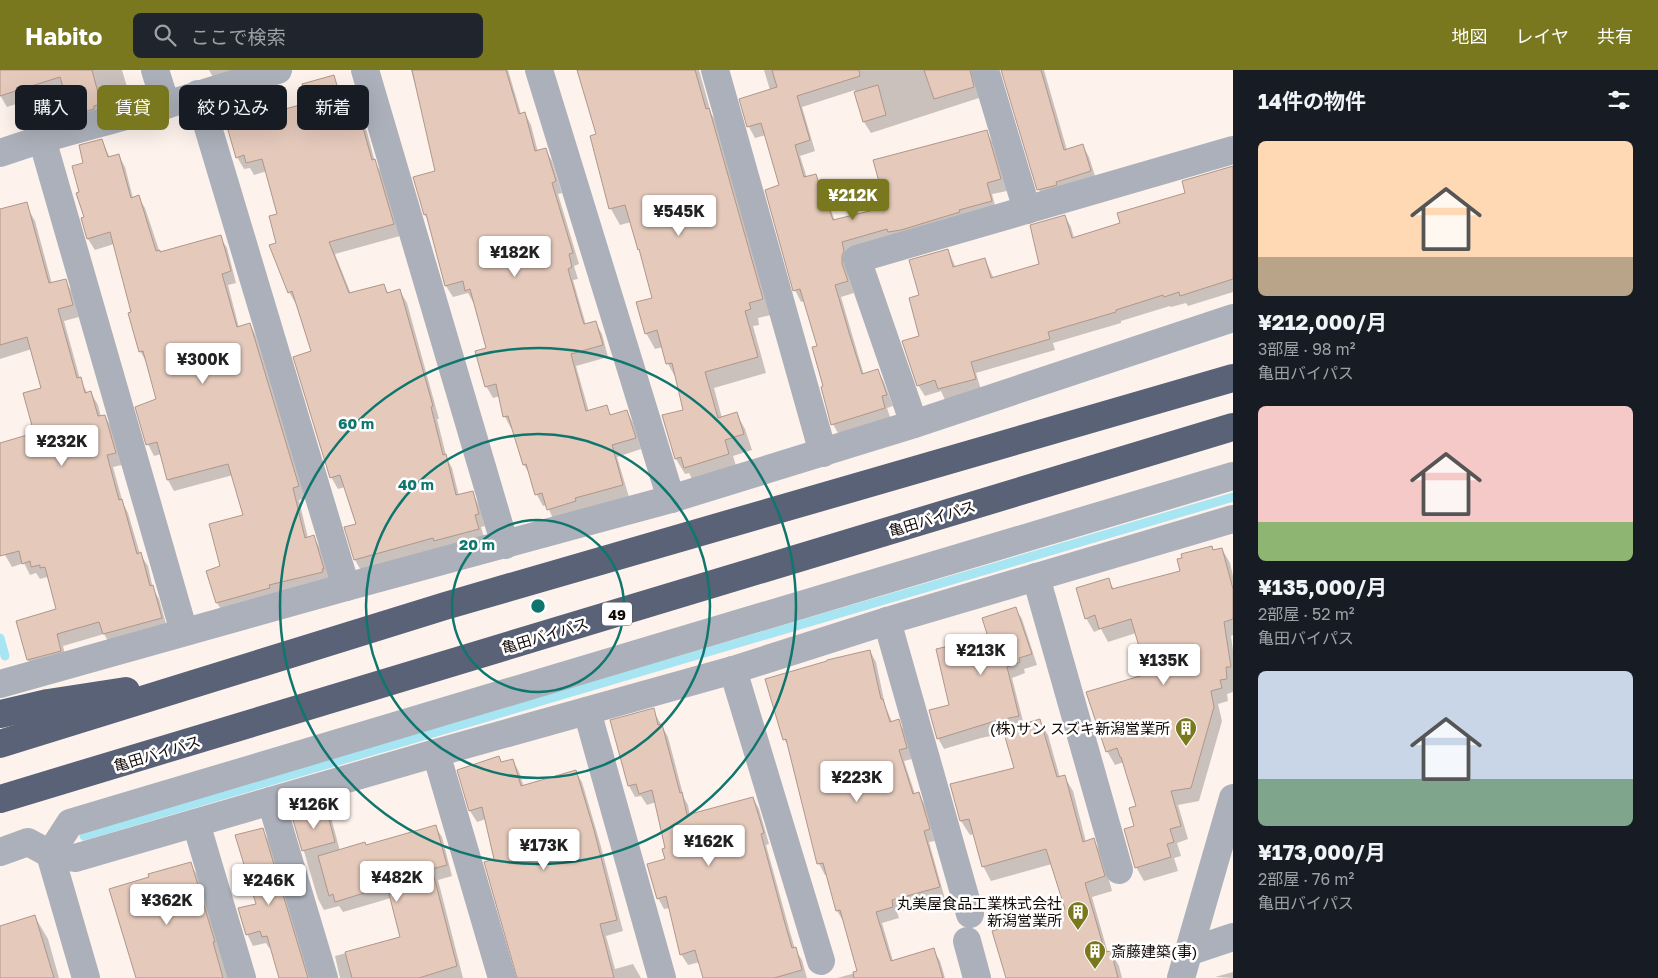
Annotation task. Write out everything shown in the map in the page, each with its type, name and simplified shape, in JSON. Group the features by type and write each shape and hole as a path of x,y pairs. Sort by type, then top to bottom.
{"highway":[{"path":"0,744 445,606 1233,378"},
{"name":"亀田バイパス","path":"0,800 1233,427"},
{"path":"0,714 48,703 226,674"}],"street":[{"path":"155,70 160,85"},
{"path":"228,85 278,70"},
{"path":"365,70 505,545"},
{"path":"539,70 670,499"},
{"path":"715,70 823,453"},
{"path":"985,70 1027,210"},
{"path":"0,153 97,124"},
{"path":"209,130 346,587"},
{"path":"42,139 184,632"},
{"path":"914,424 857,259 1233,150"},
{"path":"0,684 670,499 914,424 1233,318"},
{"path":"86,978 50,854 70,824 1233,476"},
{"path":"0,852 28,842 50,854 74,858 733,670 887,621 1233,519"},
{"path":"1036,577 1119,870"},
{"path":"887,621 968,927 977,978"},
{"path":"733,670 821,960"},
{"path":"587,711 662,978"},
{"path":"436,754 502,978"},
{"path":"1184,965 1233,798"},
{"path":"271,801 324,978"},
{"path":"196,823 242,978"},
{"path":"1184,965 1233,937"}],"building":[{"path":"0,70 92,70 97,89 97,105 94,106 94,109 87,111 87,85 62,85 60,77 35,85 15,85 15,91 0,96"},
{"path":"412,70 506,70 519,114 525,112 535,151 546,148 556,181 552,183 573,253 569,254 572,267 568,269 582,318 584,324 596,321 603,345 571,354 586,411 607,405 610,415 627,410 636,438 612,445 623,485 575,498 576,501 547,510 542,493 535,495 526,464 523,465 508,416 503,417 496,384 485,387 475,351 486,348 470,289 465,291 463,281 445,286 426,214 424,215 413,177 435,171"},
{"path":"577,70 695,70 706,109 709,108 763,299 749,303 751,309 745,311 758,357 705,372 718,418 737,412 744,434 725,440 729,454 684,468 681,457 675,459 662,415 683,410 672,363 666,364 657,330 645,334 636,302 652,298 625,205 609,209 590,136 596,134"},
{"path":"772,70 859,70 860,76 797,96 810,140 795,145 804,177 816,174 824,200 826,200 833,220 886,207 873,160 987,130 1001,179 987,183 992,201 901,230 888,232 887,229 842,242 844,251 842,264 848,281 835,285 850,336 862,374 878,369 887,395 882,396 885,408 831,425 812,347 817,346 800,289 793,291 765,190 779,185 761,123 747,127 739,99 777,87"},
{"path":"924,70 970,70 974,87 934,99"},
{"path":"1001,70 1041,70 1064,150 1083,144 1091,171 1056,182 1057,185 1037,190"},
{"path":"334,75 337,85 302,85"},
{"path":"878,85 886,115 863,122 854,92"},
{"path":"297,106 297,130 364,130 372,160 375,159 394,224 329,242 349,293 384,284 387,293 400,289 433,406 431,407 443,455 446,454 456,495 473,491 479,514 475,515 479,529 434,541 433,538 354,560 344,527 356,524 340,475 330,478 293,357 311,351 292,291 288,293 269,245 276,243 269,216 277,214 262,159 246,163 244,155 236,158 228,130 287,130 287,109"},
{"path":"102,139 108,157 119,154 131,198 139,195 156,251 160,250 160,252 221,235 231,271 222,274 237,327 250,323 299,486 293,488 305,538 314,535 324,569 322,569 323,572 269,585 270,588 216,603 206,571 220,566 209,524 243,515 228,464 167,480 157,442 146,445 135,407 156,399 143,351 139,352 128,313 131,312 110,232 87,239 81,218 84,217 76,193 79,192 72,166 83,163 79,145"},
{"path":"1233,166 1233,279 1180,296 1179,292 1164,297 1163,295 1116,310 1116,312 1048,332 1050,339 971,362 976,379 938,389 935,380 917,386 902,341 919,336 909,298 919,295 909,260 948,249 953,267 985,258 991,278 1039,264 1030,225 1065,215 1072,238 1120,223 1117,213 1185,193 1182,181"},
{"path":"27,202 49,283 66,279 73,305 58,309 77,378 81,377 85,393 91,391 98,416 105,415 116,453 107,455 119,500 122,499 137,554 141,552 150,586 153,585 162,618 103,634 99,622 57,634 61,651 27,660 16,621 56,609 45,567 40,568 40,565 31,567 30,561 22,564 19,551 0,556 0,443 34,433 23,393 41,388 27,337 0,345 0,209"},
{"path":"1212,546 1213,550 1222,548 1233,589 1233,619 1224,622 1231,667 1226,667 1227,679 1220,680 1222,688 1211,691 1214,707 1191,788 1171,791 1181,826 1170,829 1174,842 1167,844 1171,857 1135,868 1124,829 1134,826 1129,808 1136,806 1121,757 1117,748 1106,752 1086,692 1147,674 1131,619 1099,629 1095,615 1085,619 1076,588 1109,578 1112,589 1180,571 1177,559 1182,558 1181,554"},
{"path":"1016,607 1032,654 1019,658 1020,662 1007,667 1019,716 995,721 937,739 929,710 949,705 936,649 988,637 982,618"},
{"path":"870,650 881,699 883,699 890,722 899,719 907,748 899,750 913,794 919,792 930,829 924,831 940,887 892,900 893,907 876,912 891,961 934,948 943,978 854,978 853,972 857,971 840,910 836,911 823,863 817,864 786,739 783,740 765,679 827,660"},
{"path":"654,708 658,725 662,724 687,815 753,797 764,833 761,834 784,920 792,948 796,947 802,970 774,978 703,978 695,950 680,955 666,896 657,899 647,864 665,859 662,849 665,848 652,790 639,794 636,784 628,786 610,720"},
{"path":"1040,719 1057,777 1065,775 1083,842 1094,838 1105,876 1085,883 1105,952 1111,951 1118,978 1006,978 992,931 1065,909 1046,849 982,867 969,819 960,821 950,784 1014,768 1003,730"},
{"path":"499,756 501,762 513,759 521,786 576,770 594,830 617,920 600,924 614,978 517,978 484,862 494,859 482,807 469,811 457,770"},
{"path":"326,808 335,842 302,851 293,820 299,818 298,816"},
{"path":"436,825 447,865 432,869 457,966 419,978 352,978 345,952 400,937 387,886 335,902 333,894 329,896 318,856 365,842 366,845"},
{"path":"263,828 308,978 279,978 267,936 262,937 260,931 246,935 238,908 256,904 235,835"},
{"path":"191,862 215,942 213,942 223,978 136,978 109,889 149,877 148,874"},
{"path":"35,915 54,978 0,978 0,926"}],"waterway":[{"path":"84,836 1233,497"},
{"path":"0,638 5,656"}],"place":[{"name":"(株)サン スズキ新潟営業所","path":"1186,747"},
{"name":"丸美屋食品工業株式会社 新潟営業所","path":"1078,931"},
{"name":"斎藤建築(事)","path":"1095,970"}]}
